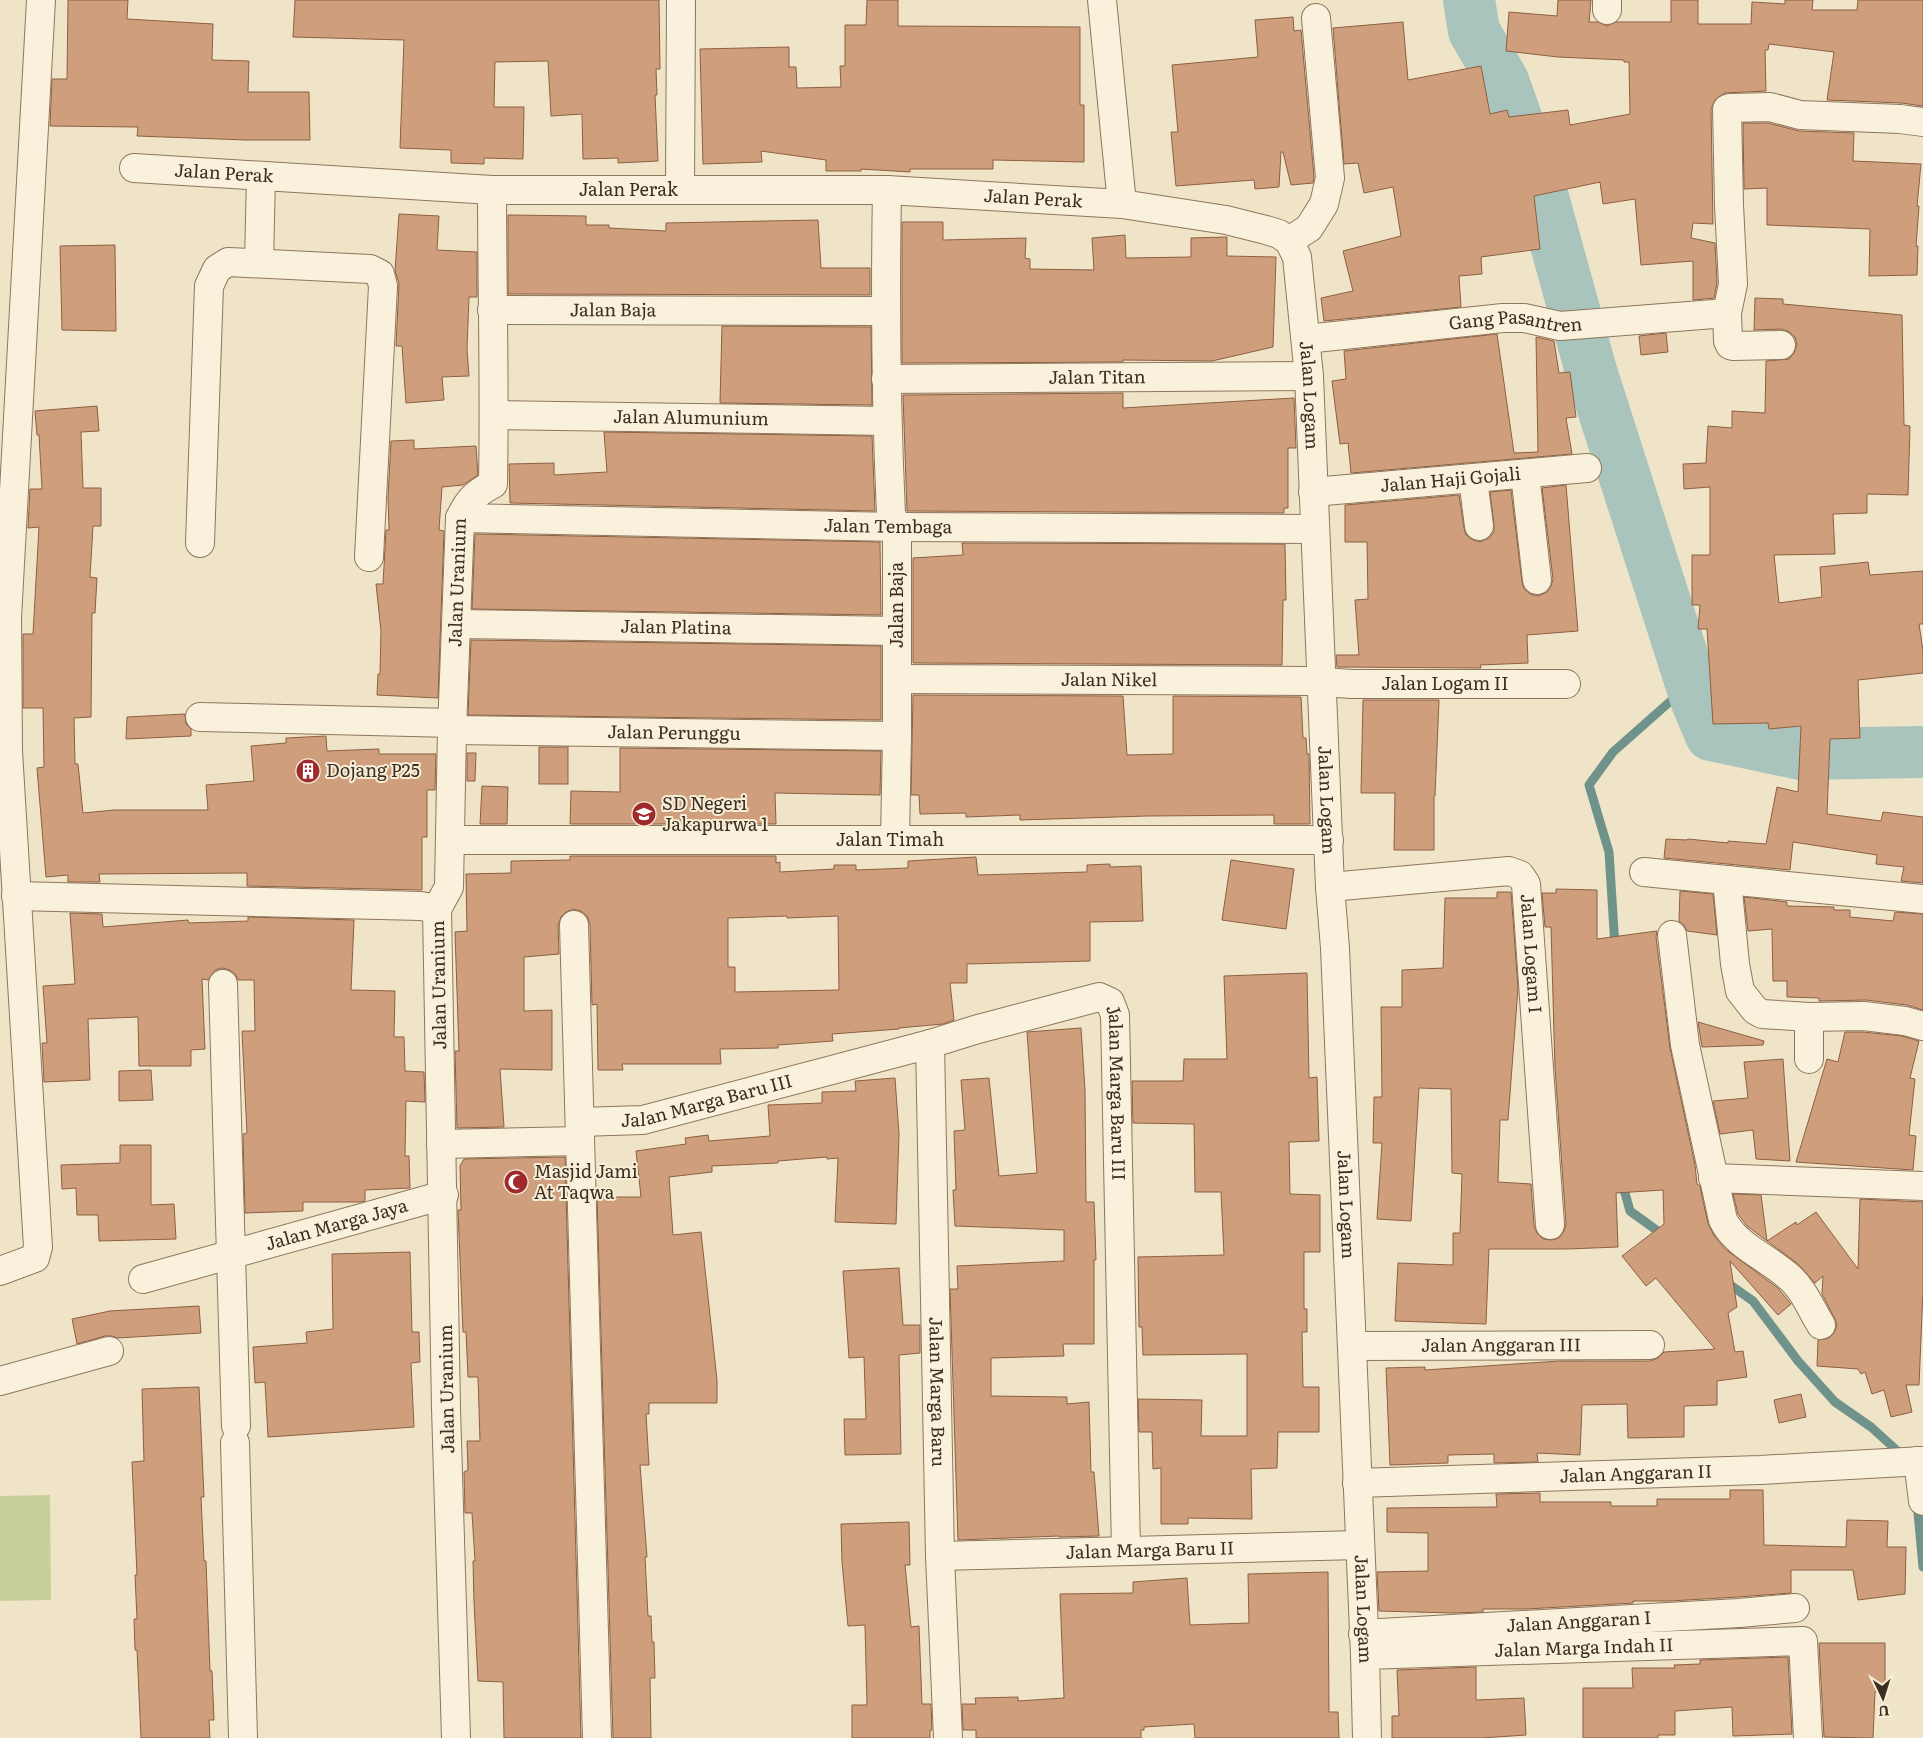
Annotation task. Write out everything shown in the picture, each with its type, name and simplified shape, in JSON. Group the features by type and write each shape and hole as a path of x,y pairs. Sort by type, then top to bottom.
{"street":[{"path":"0,1271 35,1258 38,1247 10,883 7,618 41,0"},
{"path":"680,190 681,0"},
{"path":"1102,0 1122,204 1226,220 1279,234 1289,241 1309,228 1324,204 1330,178 1316,18"},
{"path":"1781,345 1731,346 1728,340 1726,313 1733,284 1729,205 1728,108 1767,106 1800,115 1900,119 1923,122"},
{"name":"Jalan Perak","path":"134,168 492,190 887,190 1122,204"},
{"path":"259,263 261,176"},
{"path":"492,190 492,310 495,415 492,519"},
{"name":"Jalan Baja","path":"887,190 885,311 887,421 891,514 897,527 895,840"},
{"name":"Jalan Logam","path":"1289,241 1297,257 1309,376 1330,887 1335,948 1352,1346 1367,1738"},
{"path":"200,543 209,286 217,269 228,262 370,269 380,274 383,286 370,557"},
{"name":"Jalan Baja","path":"492,310 885,311"},
{"name":"Gang Pasantren","path":"1306,339 1503,318 1524,318 1562,326 1726,313"},
{"name":"Jalan Titan","path":"886,379 1309,376"},
{"name":"Jalan Alumunium","path":"495,415 887,421"},
{"name":"Jalan Haji Gojali","path":"1313,492 1587,468"},
{"path":"1525,474 1537,580"},
{"path":"1473,479 1479,526"},
{"name":"Jalan Uranium","path":"456,1738 446,1408 438,908 450,887 460,518 468,502 479,492 493,484"},
{"name":"Jalan Tembaga","path":"460,518 897,527 1316,529"},
{"name":"Jalan Platina","path":"456,624 897,631"},
{"name":"Jalan Nikel","path":"897,679 1323,682"},
{"name":"Jalan Logam II","path":"1323,682 1352,684 1566,684"},
{"name":"Jalan Perunggu","path":"200,717 453,727 897,736"},
{"name":"Jalan Timah","path":"450,840 1329,840"},
{"name":"Jalan Logam I","path":"1330,887 1509,871 1520,875 1526,884 1550,1225"},
{"path":"1644,872 1923,899"},
{"path":"1727,880 1735,964 1740,991 1755,1010 1762,1014 1809,1018 1864,1016 1905,1021 1923,1026"},
{"path":"10,883 438,908"},
{"path":"574,925 597,1738"},
{"path":"1672,935 1685,1046 1723,1220 1733,1236 1788,1275 1796,1284 1821,1325"},
{"path":"223,984 243,1738"},
{"name":"Jalan Marga Baru III","path":"441,1144 580,1131 643,1120 1099,997 1110,1002 1115,1015 1126,1551"},
{"path":"1809,1018 1809,1059"},
{"name":"Jalan Marga Baru","path":"930,1044 940,1556 948,1738"},
{"path":"1713,1178 1923,1186"},
{"name":"Jalan Marga Jaya","path":"143,1279 444,1195"},
{"name":"Jalan Anggaran III","path":"1352,1346 1650,1344"},
{"path":"0,1382 109,1351"},
{"path":"1915,1462 1923,1501"},
{"name":"Jalan Anggaran II","path":"1357,1483 1750,1470 1915,1462"},
{"name":"Jalan Marga Baru II","path":"940,1556 1359,1546"},
{"name":"Jalan Anggaran I","path":"1364,1645 1795,1608"},
{"path":"1739,1613 1741,1643"},
{"name":"Jalan Marga Indah II","path":"1364,1645 1802,1641 1808,1738"}],"green space":[{"path":"50,1495 51,1600 0,1601 0,1496"}],"building":[{"path":"68,0 128,0 127,19 213,24 212,60 249,61 248,92 309,92 310,140 137,136 138,127 50,126 52,79 67,79"},
{"path":"295,0 659,0 660,69 656,69 657,95 655,95 658,161 618,163 618,158 583,159 582,114 551,116 548,61 495,62 494,107 524,107 523,159 484,158 484,164 451,163 451,150 400,148 404,40 293,37"},
{"path":"867,0 898,0 898,26 1080,27 1080,105 1084,105 1084,162 993,160 993,169 910,169 910,172 861,169 861,171 826,171 826,160 761,151 762,162 703,164 700,49 789,47 789,67 796,67 797,88 841,87 840,66 845,66 845,25 866,25"},
{"path":"1558,0 1591,0 1589,22 1598,22 1607,26 1616,22 1671,22 1671,0 1698,0 1698,24 1751,24 1752,2 1785,4 1785,0 1813,0 1812,10 1857,10 1858,0 1923,0 1923,106 1901,103 1827,100 1834,52 1769,44 1768,50 1765,50 1766,91 1725,93 1715,100 1711,109 1713,224 1693,223 1691,238 1715,243 1717,283 1714,298 1693,300 1693,261 1641,265 1635,199 1603,204 1600,182 1534,196 1540,249 1481,257 1482,274 1459,276 1461,307 1324,321 1321,298 1353,291 1343,251 1401,236 1393,187 1364,193 1358,163 1344,164 1333,28 1403,22 1408,80 1481,66 1490,114 1507,110 1509,117 1568,110 1570,125 1630,114 1629,62 1624,62 1624,60 1558,57 1506,51 1509,12 1557,16"},
{"path":"1293,17 1294,31 1301,30 1313,183 1291,185 1283,152 1281,152 1279,187 1255,189 1254,180 1176,186 1171,132 1178,132 1172,65 1258,57 1255,20"},
{"path":"1743,123 1768,123 1799,131 1854,133 1853,161 1921,164 1917,206 1919,206 1916,246 1918,246 1917,275 1869,276 1870,229 1767,225 1767,188 1744,189"},
{"path":"399,214 439,216 437,250 477,252 477,297 469,297 467,349 469,376 442,377 444,400 406,403 402,346 396,346 399,283 395,271"},
{"path":"508,215 586,216 586,225 609,225 609,228 666,231 666,223 818,220 821,268 870,268 870,295 508,294"},
{"path":"902,222 943,222 943,240 1026,238 1025,258 1030,259 1030,269 1094,270 1092,238 1125,235 1126,258 1191,257 1191,238 1227,237 1227,256 1276,257 1273,347 1212,361 1123,360 1123,362 902,363"},
{"path":"115,245 116,331 62,330 60,246"},
{"path":"1755,298 1783,299 1783,304 1902,315 1904,425 1910,426 1908,495 1867,494 1867,513 1833,514 1835,554 1774,555 1779,603 1822,597 1820,567 1868,562 1870,575 1923,571 1923,624 1919,624 1923,651 1923,673 1858,680 1860,738 1830,739 1827,814 1881,821 1883,812 1923,817 1923,883 1901,881 1904,867 1876,864 1877,855 1793,842 1790,870 1664,858 1666,839 1766,844 1777,787 1798,792 1801,726 1769,729 1768,723 1713,724 1707,629 1698,629 1700,605 1692,605 1692,555 1710,555 1710,487 1684,489 1683,464 1706,463 1708,426 1732,428 1732,411 1765,413 1766,361 1789,359 1797,345 1795,337 1788,331 1781,329 1754,330"},
{"path":"722,326 871,327 872,405 720,403"},
{"path":"1666,333 1668,352 1641,355 1639,336"},
{"path":"1497,334 1514,453 1538,452 1536,337 1554,341 1559,373 1570,372 1576,417 1566,418 1572,454 1351,473 1348,443 1340,444 1332,381 1346,379 1344,351"},
{"path":"1123,393 1123,408 1294,398 1296,448 1288,448 1288,508 1284,508 1284,513 907,511 903,395"},
{"path":"97,406 99,431 81,432 83,488 101,488 101,526 93,526 90,577 97,578 95,613 92,613 91,717 74,718 75,764 78,764 83,813 114,810 208,810 206,785 254,781 251,746 286,743 286,738 326,736 327,751 379,749 379,754 436,754 435,790 427,790 427,837 422,837 422,890 247,886 247,873 99,874 100,882 68,882 68,875 46,877 37,768 44,767 43,708 23,708 23,634 33,634 39,527 28,528 30,489 42,489 39,435 37,435 35,411"},
{"path":"604,432 872,436 875,511 510,503 509,464 554,463 554,475 607,472"},
{"path":"414,440 414,449 476,446 478,475 463,485 442,487 439,530 444,531 438,698 377,695 378,674 380,674 381,631 376,584 383,584 386,530 389,530 388,497 391,441"},
{"path":"1566,485 1578,631 1527,635 1528,663 1480,665 1481,668 1337,667 1336,655 1359,655 1355,600 1368,599 1367,542 1345,542 1345,505 1459,495 1466,535 1480,542 1489,538 1494,532 1490,492 1511,490 1522,582 1524,589 1530,594 1538,596 1547,592 1553,579 1542,488"},
{"path":"475,534 880,542 881,615 472,609"},
{"path":"962,543 1285,544 1286,600 1283,600 1282,665 913,663 913,558 963,555"},
{"path":"471,640 881,646 881,720 468,715"},
{"path":"913,695 1123,696 1127,755 1173,754 1173,696 1301,697 1303,738 1306,738 1307,754 1309,754 1310,824 1274,824 1274,815 1020,820 1020,815 966,817 966,813 920,814 919,795 911,795"},
{"path":"1363,700 1439,700 1434,796 1434,850 1394,850 1395,793 1361,793"},
{"path":"185,714 186,724 191,729 191,736 126,739 127,717"},
{"path":"539,747 568,747 568,784 539,784"},
{"path":"620,748 881,751 880,795 775,793 776,824 570,824 571,791 620,792"},
{"path":"467,753 476,753 475,781 467,781"},
{"path":"482,786 508,787 507,824 480,824"},
{"path":"570,856 776,856 776,863 780,862 780,872 834,869 834,865 856,865 856,870 908,868 908,861 976,857 978,875 1087,872 1087,865 1110,864 1110,867 1141,866 1143,921 1090,922 1090,961 967,964 967,983 950,983 954,1020 943,1024 832,1034 833,1041 778,1045 778,1048 720,1049 721,1064 622,1064 623,1070 598,1070 597,1004 592,1005 590,924 587,916 581,911 573,909 561,917 558,925 559,954 524,957 524,1011 552,1010 552,1070 500,1069 504,1127 457,1128 455,1051 459,1051 455,932 467,931 466,874 511,873 511,861 570,860","holes":["787,916 787,918 838,916 839,990 735,992 735,967 728,967 728,918"]},
{"path":"1231,860 1294,869 1286,929 1222,920"},
{"path":"1556,889 1597,890 1597,939 1657,931 1656,937 1670,1048 1695,1165 1697,1184 1700,1186 1708,1224 1715,1237 1725,1249 1778,1288 1791,1304 1778,1315 1730,1261 1737,1307 1728,1313 1735,1352 1743,1351 1747,1377 1717,1381 1717,1405 1684,1406 1684,1437 1628,1438 1627,1404 1582,1405 1580,1455 1537,1453 1538,1462 1494,1463 1494,1454 1448,1455 1448,1463 1390,1465 1386,1368 1425,1367 1425,1370 1560,1361 1650,1361 1658,1358 1664,1352 1715,1349 1656,1278 1646,1286 1622,1256 1664,1224 1663,1190 1616,1193 1618,1247 1489,1249 1486,1324 1395,1321 1398,1263 1453,1265 1453,1233 1460,1233 1462,1174 1452,1173 1451,1089 1419,1088 1411,1221 1377,1219 1382,1143 1373,1143 1374,1097 1382,1097 1381,1007 1402,1007 1402,970 1443,968 1445,898 1497,898 1497,892 1511,892 1518,988 1508,1120 1500,1120 1498,1182 1531,1184 1534,1226 1537,1233 1543,1239 1552,1240 1559,1238 1564,1231 1566,1224 1555,1068 1551,927 1545,927 1542,893 1556,893"},
{"path":"1680,891 1713,894 1717,935 1687,931 1679,921"},
{"path":"1744,897 1787,902 1787,906 1834,907 1834,910 1850,910 1850,917 1893,921 1895,912 1923,914 1923,1010 1907,1005 1866,1000 1819,1001 1819,998 1787,997 1787,981 1773,981 1772,929 1748,931"},
{"path":"70,913 102,914 103,927 188,920 189,923 248,921 248,917 354,920 351,990 395,991 394,1037 404,1037 405,1071 424,1072 425,1102 406,1101 405,1156 409,1156 410,1188 365,1190 365,1201 361,1202 303,1202 303,1211 245,1213 243,1134 247,1133 242,1031 255,1031 254,980 238,980 236,975 230,970 222,968 215,970 208,980 202,979 205,1049 191,1050 191,1066 139,1066 138,1017 88,1019 90,1080 44,1082 42,1043 47,1043 43,986 75,984"},
{"path":"1307,973 1309,1078 1317,1077 1319,1141 1289,1142 1290,1194 1320,1195 1320,1252 1304,1252 1304,1309 1307,1309 1307,1332 1302,1332 1303,1387 1319,1387 1319,1432 1278,1432 1277,1468 1251,1469 1252,1519 1188,1518 1188,1524 1161,1524 1161,1468 1153,1469 1152,1432 1139,1432 1138,1399 1202,1400 1201,1436 1247,1436 1247,1354 1143,1355 1142,1327 1139,1327 1138,1257 1224,1255 1221,1192 1195,1192 1194,1124 1133,1123 1132,1081 1183,1081 1184,1059 1227,1059 1224,976"},
{"path":"1698,1022 1764,1041 1763,1045 1702,1047"},
{"path":"1081,1028 1085,1090 1086,1202 1094,1202 1096,1260 1094,1260 1094,1344 1063,1344 1064,1356 991,1358 991,1396 1067,1397 1067,1404 1089,1402 1091,1472 1094,1472 1099,1536 958,1540 950,1289 958,1289 957,1266 1064,1261 1064,1230 955,1226 953,1190 956,1190 954,1131 965,1130 961,1080 989,1078 999,1176 1037,1173 1027,1032"},
{"path":"1845,1032 1902,1036 1919,1041 1910,1078 1915,1079 1909,1135 1916,1136 1913,1170 1796,1162 1827,1059 1838,1062"},
{"path":"1783,1059 1790,1161 1756,1159 1753,1130 1720,1134 1713,1101 1748,1098 1744,1062"},
{"path":"151,1070 153,1100 119,1101 119,1071"},
{"path":"895,1078 899,1134 896,1224 835,1222 838,1158 827,1159 827,1157 778,1161 778,1163 712,1166 712,1172 669,1177 673,1235 701,1232 717,1380 717,1403 649,1403 649,1414 646,1414 649,1465 640,1465 647,1557 645,1557 648,1616 651,1616 652,1642 654,1642 655,1678 650,1678 651,1738 613,1738 597,1197 641,1197 636,1151 686,1144 685,1138 708,1135 709,1141 770,1136 768,1105 822,1103 822,1092 856,1091 855,1081"},
{"path":"120,1145 151,1145 151,1205 174,1204 176,1239 99,1241 98,1215 77,1215 76,1188 62,1189 61,1165 120,1163"},
{"path":"565,1157 581,1738 504,1738 503,1682 478,1681 472,1513 465,1513 464,1472 468,1470 467,1441 480,1441 478,1377 468,1377 466,1332 463,1332 458,1210 461,1210 460,1166 464,1159"},
{"path":"1733,1194 1761,1195 1767,1241 1747,1226 1738,1214"},
{"path":"1860,1199 1923,1202 1923,1291 1919,1385 1906,1385 1912,1412 1891,1417 1884,1390 1872,1394 1865,1372 1861,1374 1858,1369 1817,1366 1818,1340 1829,1338 1834,1333 1837,1325 1822,1294 1823,1276 1815,1283 1798,1264 1767,1241 1796,1222 1797,1225 1816,1212 1858,1269"},
{"path":"410,1252 412,1332 419,1332 420,1362 411,1363 414,1427 268,1437 265,1382 255,1383 253,1347 307,1343 306,1332 333,1329 332,1254"},
{"path":"899,1268 903,1325 920,1325 920,1353 899,1355 901,1454 845,1455 844,1419 866,1419 864,1357 849,1358 843,1271"},
{"path":"199,1306 201,1333 117,1338 105,1336 77,1344 72,1319 110,1311"},
{"path":"199,1387 204,1497 201,1497 214,1720 209,1720 210,1738 141,1738 137,1650 135,1650 134,1619 137,1619 135,1575 137,1575 132,1462 144,1461 142,1389"},
{"path":"1801,1394 1806,1417 1779,1423 1774,1400"},
{"path":"1730,1490 1763,1490 1764,1545 1846,1547 1847,1520 1888,1521 1887,1547 1906,1547 1905,1594 1858,1600 1853,1570 1791,1570 1791,1593 1670,1601 1633,1601 1633,1603 1526,1609 1483,1609 1483,1612 1379,1611 1377,1572 1428,1571 1428,1533 1387,1532 1387,1508 1497,1507 1496,1494 1540,1493 1540,1502 1611,1502 1611,1506 1657,1506 1657,1499 1730,1499"},
{"path":"909,1522 910,1565 905,1565 911,1627 919,1626 922,1704 931,1704 932,1730 930,1730 930,1738 852,1738 852,1705 867,1705 865,1625 848,1626 842,1562 841,1524"},
{"path":"1328,1572 1329,1712 1338,1712 1339,1738 1195,1738 1194,1724 1144,1727 1144,1730 1141,1730 1141,1738 976,1738 976,1730 963,1730 962,1704 976,1704 975,1698 1018,1697 1018,1701 1064,1698 1060,1594 1133,1593 1133,1582 1187,1578 1190,1625 1249,1623 1248,1574"},
{"path":"1819,1643 1885,1643 1885,1692 1875,1692 1873,1738 1824,1737"},
{"path":"1788,1657 1792,1734 1733,1736 1732,1707 1675,1711 1675,1735 1658,1735 1658,1738 1583,1738 1583,1688 1633,1688 1632,1668 1675,1668 1674,1665 1700,1664 1700,1660"},
{"path":"1476,1667 1476,1700 1524,1698 1526,1735 1481,1738 1392,1738 1392,1716 1399,1716 1397,1670"}],"waterway":[{"path":"1469,0 1474,31 1503,81 1537,176 1591,371 1697,702 1711,735 1801,754 1923,752"},
{"path":"1615,947 1609,852 1589,785 1613,752 1691,683"},
{"path":"1622,1182 1630,1211 1666,1237"},
{"path":"1726,1282 1753,1301 1798,1361 1835,1402 1871,1427 1903,1456"},
{"path":"1917,1502 1923,1567"}],"place":[{"name":"Dojang P25","path":"308,771"},
{"name":"SD Negeri Jakapurwa 1","path":"644,814"},
{"name":"Masjid Jami At Taqwa","path":"516,1182"}]}
